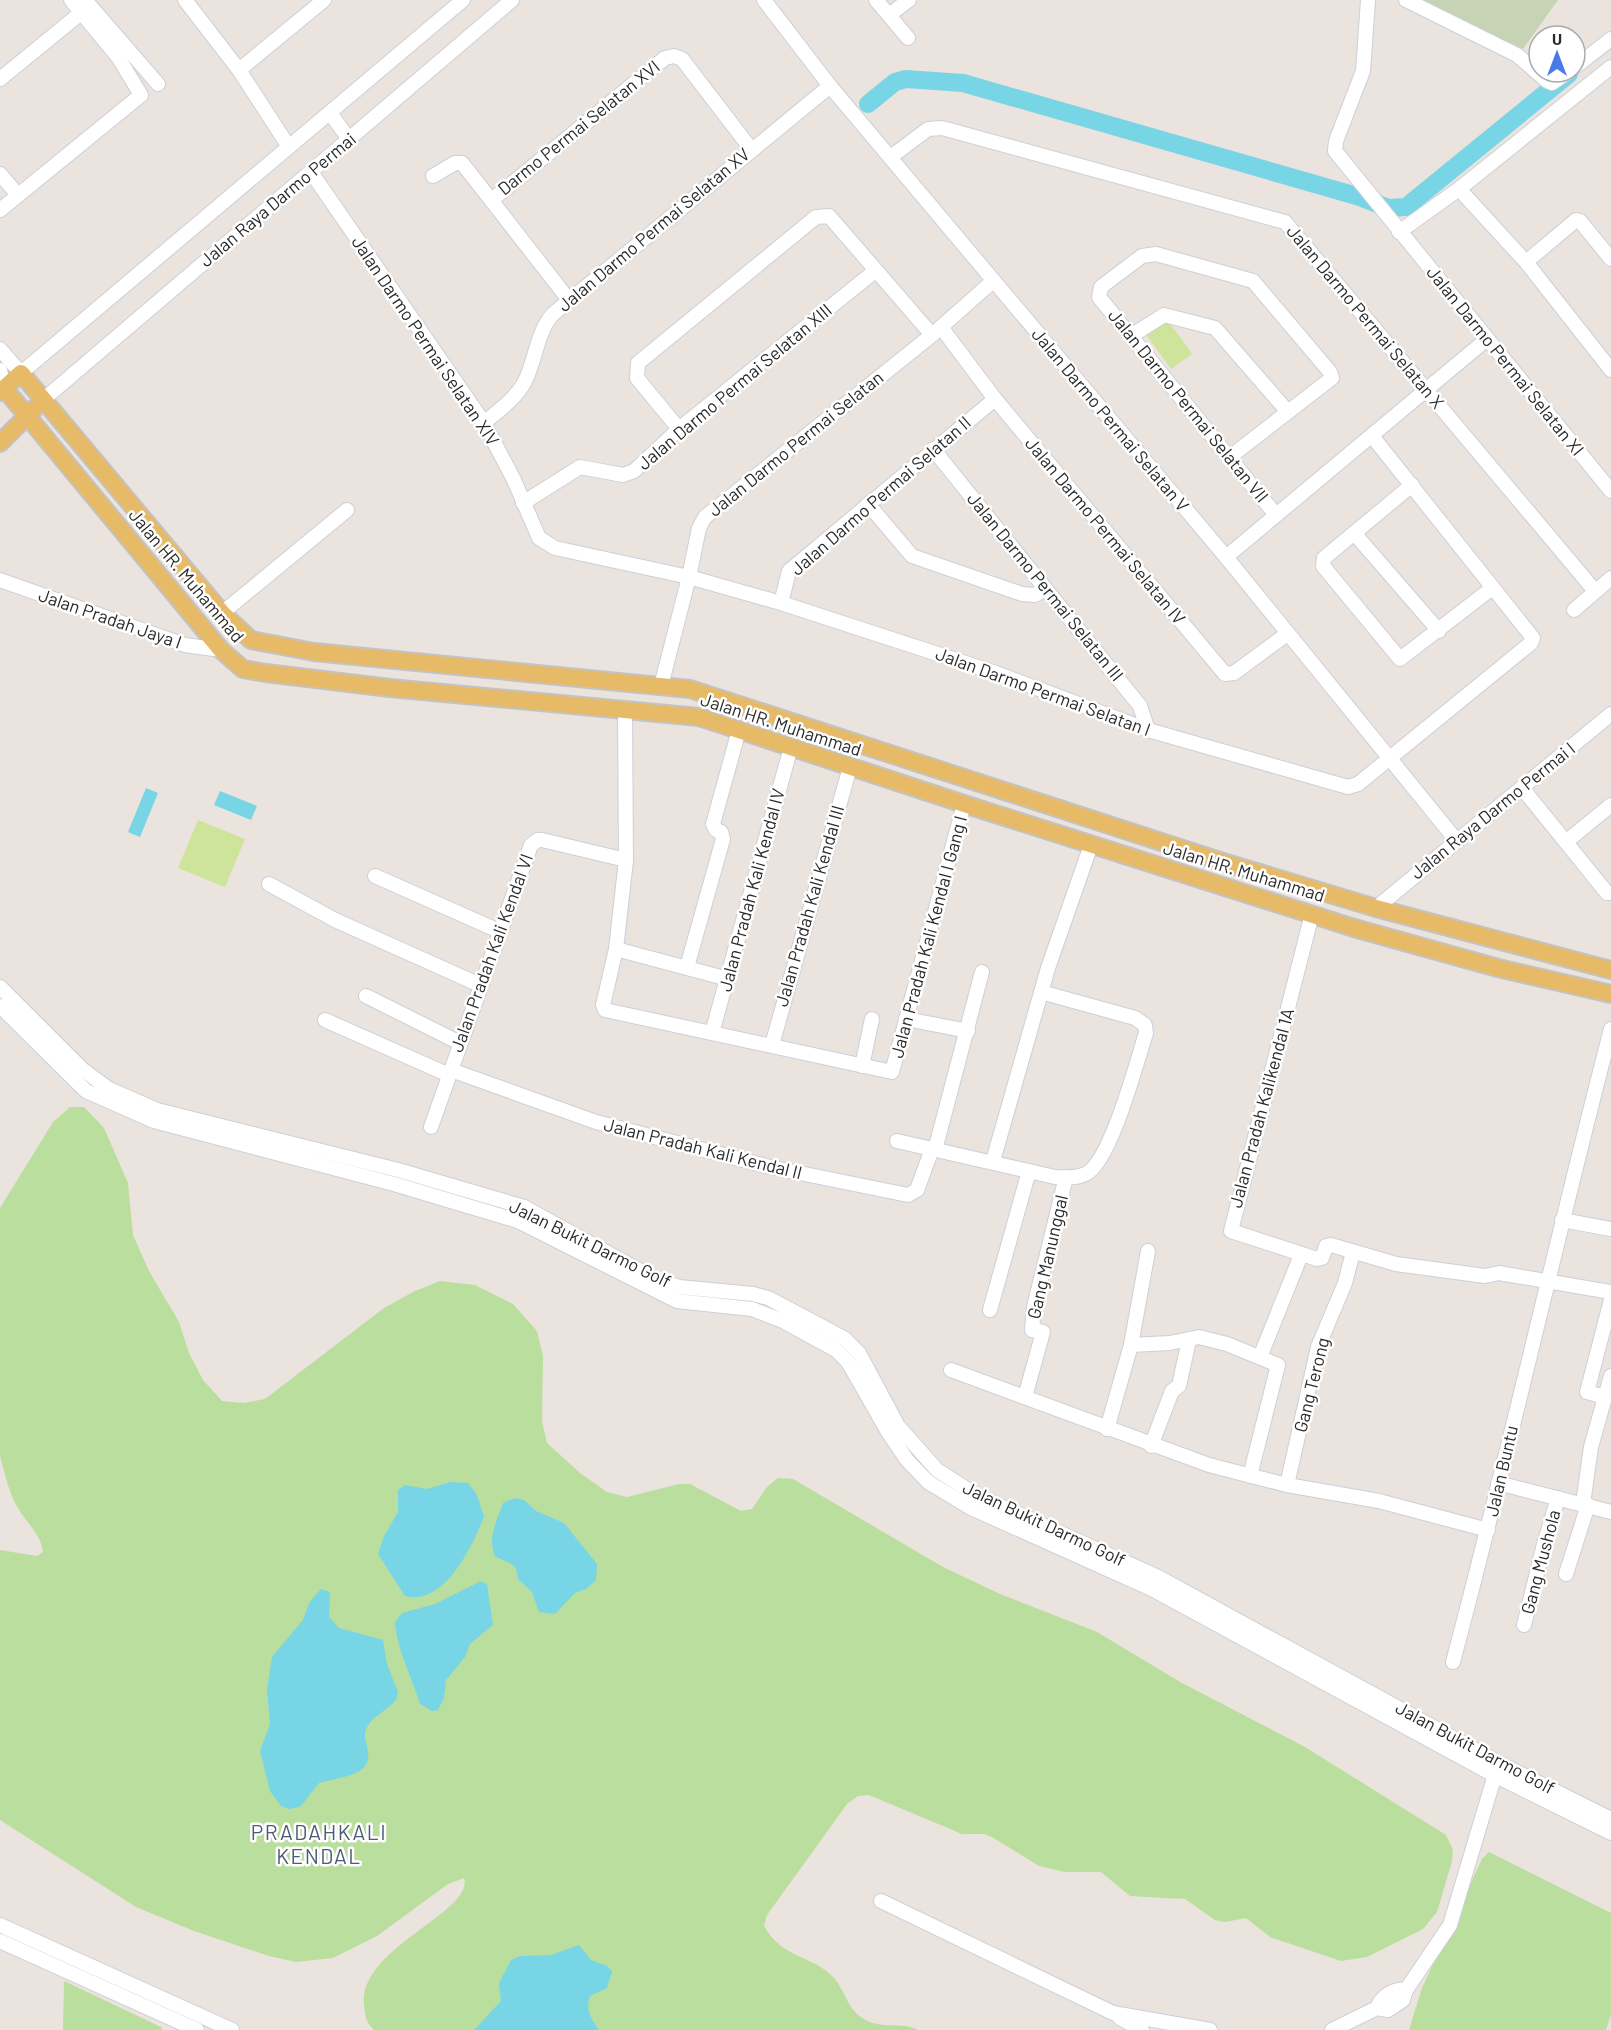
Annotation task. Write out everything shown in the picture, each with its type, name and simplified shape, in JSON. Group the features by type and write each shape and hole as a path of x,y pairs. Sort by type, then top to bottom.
{"main road":[{"path":"2,390 21,373"},
{"name":"Jalan HR. Muhammad","path":"21,373 222,613 251,640 314,652 690,689 983,786 1223,862 1376,908 1611,970"},
{"name":"Jalan HR. Muhammad","path":"2,390 28,415 221,650 243,669 699,717 970,806 1424,949 1611,994"},
{"path":"0,443 44,399"},
{"path":"574,705 571,693 578,678"},
{"path":"970,806 982,800 983,786"},
{"path":"1010,818 1009,809 1015,796"},
{"path":"1216,884 1223,862"}],"street":[{"path":"72,0 83,6 158,84"},
{"path":"186,0 238,70 289,147"},
{"path":"238,70 306,5 324,0"},
{"name":"Jalan Raya Darmo Permai","path":"21,373 463,0"},
{"name":"Jalan Raya Darmo Permai","path":"44,399 512,0"},
{"name":"Jalan Darmo Permai Selatan V","path":"764,0 830,86 892,156 993,281 1226,557 1456,840"},
{"path":"876,0 908,38"},
{"path":"889,15 909,0"},
{"name":"Jalan Darmo Permai Selatan XI","path":"1368,0 1363,71 1335,141 1335,151 1611,491"},
{"path":"1406,0 1517,55 1527,63"},
{"path":"0,80 83,6"},
{"path":"0,210 141,95 83,6"},
{"path":"1587,58 1611,39"},
{"name":"Darmo Permai Selatan XVI","path":"569,300 493,199 665,58 674,56 682,59 751,148"},
{"path":"1399,232 1459,189 1611,66"},
{"name":"Jalan Darmo Permai Selatan XV","path":"484,423 509,402 524,383 544,326 569,300 751,148 830,86"},
{"path":"330,112 350,139"},
{"name":"Jalan Darmo Permai Selatan X","path":"892,156 928,129 942,128 1275,218 1292,228 1596,591"},
{"path":"433,176 455,163 462,163 493,199"},
{"name":"Jalan Darmo Permai Selatan XIV","path":"311,172 484,423 539,538 555,548 689,577"},
{"path":"0,174 18,195"},
{"path":"1459,189 1526,262 1611,369"},
{"name":"Jalan Darmo Permai Selatan IV","path":"680,429 637,378 638,363 816,218 829,216 875,271 937,331 1225,674 1234,673 1287,634"},
{"path":"1526,262 1572,222 1580,221 1611,260"},
{"name":"Jalan Darmo Permai Selatan VII","path":"1276,515 1231,456 1099,297 1101,287 1148,254 1252,281 1332,374 1332,378 1288,412"},
{"name":"Jalan Darmo Permai Selatan XIII","path":"523,503 580,467 629,474 680,429 875,271"},
{"name":"Jalan Darmo Permai Selatan","path":"660,686 689,577 699,528 705,517 937,331 993,281"},
{"path":"1131,336 1164,315 1215,328 1288,412 1231,456"},
{"path":"1226,557 1487,339"},
{"path":"0,349 21,373"},
{"path":"0,370 2,390"},
{"name":"Jalan Darmo Permai Selatan II","path":"781,603 789,571 995,399"},
{"path":"1372,436 1491,589 1531,633 1531,643 1390,758"},
{"name":"Jalan Darmo Permai Selatan III","path":"933,449 1140,706 1148,730"},
{"path":"1412,485 1324,558 1323,566 1396,657 1405,658 1491,589"},
{"path":"868,504 898,542 920,560 1022,594 1035,595 1045,589"},
{"path":"222,613 347,510"},
{"path":"1354,532 1439,631"},
{"name":"Jalan Darmo Permai Selatan I","path":"689,577 781,603 996,673 1148,730 1348,787 1358,784 1390,758"},
{"path":"1574,610 1611,578"},
{"name":"Jalan Pradah Jaya I","path":"0,580 185,645 221,650"},
{"path":"625,709 626,860 616,949 603,1005 605,1010 862,1066 872,1019"},
{"name":"Jalan Raya Darmo Permai I","path":"1376,908 1611,714"},
{"path":"687,967 723,839 721,832 716,830 713,824 739,730"},
{"name":"Jalan Pradah Kali Kendal IV","path":"712,1033 791,747"},
{"name":"Jalan Pradah Kali Kendal III","path":"772,1045 850,767"},
{"path":"1522,788 1567,840 1607,893 1611,893"},
{"path":"1567,840 1611,805"},
{"name":"Jalan Pradah Kali Kendal I Gang I","path":"862,1066 889,1072 895,1070 906,1019 970,806"},
{"name":"Jalan Pradah Kali Kendal VI","path":"432,1127 498,932 531,845 538,840 626,860"},
{"path":"993,1161 1041,992 1092,844"},
{"path":"375,876 498,932"},
{"path":"269,884 335,920 480,985"},
{"name":"Jalan Pradah Kalikendal 1A","path":"1301,1255 1234,1233 1230,1229 1312,914"},
{"path":"616,949 728,980"},
{"name":"Jalan Pradah Kali Kendal II","path":"325,1020 450,1072 596,1122 770,1167 908,1195 917,1190 934,1149 968,1031 982,972"},
{"name":"Jalan Bukit Darmo Golf","path":"0,987 94,1079 157,1110 398,1170 524,1206 657,1280 679,1287 753,1294 768,1298 845,1340 859,1353 898,1426 937,1470 976,1495 1158,1577 1611,1833"},
{"path":"897,1141 1029,1171 1066,1177 1089,1173 1102,1155 1127,1095 1146,1033 1145,1025 1135,1018 1041,992"},
{"path":"366,996 460,1043"},
{"name":"Jalan Bukit Darmo Golf","path":"0,1006 86,1091 154,1121 394,1184 518,1221 677,1301 752,1310 783,1321 836,1350 848,1362 888,1432 907,1460 928,1482 971,1508 1152,1589 1496,1769 1611,1819"},
{"path":"906,1019 968,1031"},
{"name":"Jalan Buntu","path":"1453,1662 1488,1530 1562,1220 1611,1029"},
{"path":"990,1310 1029,1171"},
{"name":"Gang Manunggal","path":"1025,1397 1043,1332 1032,1330 1034,1307 1066,1177"},
{"path":"1562,1220 1611,1229"},
{"path":"1260,1357 1301,1255 1320,1260 1329,1245 1396,1264 1485,1276 1499,1273 1611,1292"},
{"path":"1107,1429 1131,1345 1148,1251"},
{"name":"Gang Terong","path":"1287,1485 1318,1347 1345,1283 1353,1252"},
{"path":"1584,1406 1611,1300"},
{"path":"1131,1345 1189,1340 1199,1337 1227,1344 1276,1364 1278,1367 1250,1476"},
{"path":"1151,1446 1173,1391 1179,1386 1189,1340"},
{"path":"951,1370 1151,1446 1250,1476 1379,1501 1488,1530"},
{"path":"1566,1574 1585,1504 1596,1429 1611,1376"},
{"path":"1587,1392 1605,1397"},
{"path":"1596,1429 1611,1432"},
{"path":"1498,1483 1611,1512"},
{"name":"Gang Mushola","path":"1524,1625 1558,1498"},
{"path":"1332,2030 1377,2008 1388,2010 1403,2000 1406,1990 1450,1925 1496,1769"},
{"path":"881,1901 1113,2013 1142,2030"},
{"path":"0,1925 232,2030"},
{"path":"0,1941 197,2030"},
{"path":"1113,2013 1210,2030"}],"green space":[{"path":"1413,0 1558,0 1541,24 1527,24 1527,43 1523,49"},
{"path":"1166,318 1192,354 1171,369 1145,333"},
{"path":"198,820 245,839 225,887 178,868"},
{"path":"70,1107 84,1107 104,1128 128,1183 133,1235 149,1271 179,1322 189,1353 203,1380 222,1401 244,1403 265,1399 384,1308 415,1291 440,1281 475,1285 513,1304 537,1331 543,1356 542,1421 547,1443 580,1473 607,1492 627,1497 679,1484 690,1484 741,1511 752,1509 767,1487 778,1478 793,1479 943,1567 1000,1594 1097,1632 1182,1683 1305,1747 1446,1835 1453,1850 1452,1861 1437,1912 1423,1929 1367,1957 1341,1961 1270,1937 1246,1918 1225,1922 1215,1920 1185,1899 1130,1896 1101,1872 1065,1872 1039,1866 992,1837 984,1834 962,1834 869,1795 858,1796 847,1804 767,1915 764,1926 780,1945 825,1970 834,1978 858,2015 877,2024 905,2026 918,2030 374,2030 365,2012 367,1985 379,1966 396,1949 452,1904 463,1891 464,1878 448,1884 377,1936 333,1958 296,1962 269,1956 194,1931 136,1907 0,1820 0,1550 37,1556 43,1552 37,1535 19,1510 13,1497 0,1456 0,1208 53,1122"},
{"path":"1489,1852 1611,1913 1611,2014 1606,2030 1409,2030 1422,1988 1482,1859"},
{"path":"64,1981 161,2027 162,2030 63,2030"}],"water":[{"path":"146,788 158,793 140,837 128,832"},
{"path":"220,791 257,806 251,820 214,805"},
{"path":"450,1482 468,1483 476,1493 484,1516 465,1556 445,1583 433,1592 419,1597 405,1596 378,1554 384,1536 398,1512 398,1490 405,1485 427,1489"},
{"path":"515,1498 524,1500 536,1511 564,1523 597,1564 596,1580 586,1589 575,1593 555,1614 539,1612 532,1592 518,1579 514,1566 495,1556 492,1536 496,1523 503,1503"},
{"path":"481,1581 487,1584 493,1625 470,1644 465,1657 446,1680 444,1698 438,1710 432,1711 420,1704 402,1653 395,1622 402,1613 435,1604"},
{"path":"321,1589 330,1592 329,1617 339,1628 383,1640 387,1664 398,1692 396,1700 366,1729 368,1760 365,1767 352,1775 319,1783 300,1807 289,1809 281,1806 270,1791 260,1751 270,1724 267,1690 272,1657 303,1620 309,1603"},
{"path":"579,1945 591,1960 607,1966 612,1971 607,1988 590,1996 588,2006 590,2014 599,2030 474,2030 501,2001 499,1983 511,1960 520,1956 551,1955"}],"waterway":[{"path":"868,104 895,82 906,79 963,83 1360,197 1388,208 1406,207 1557,84"}],"district":[{"name":"PRADAHKALI KENDAL","path":"319,1845"}]}
